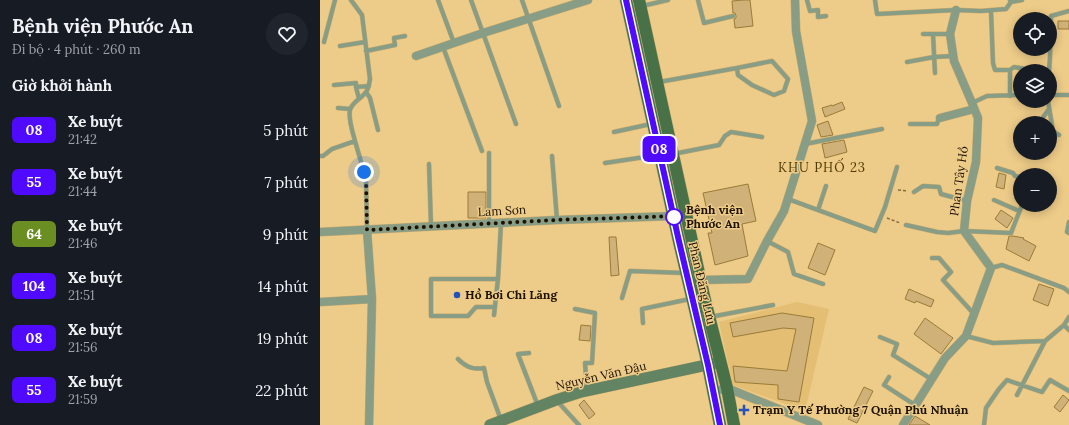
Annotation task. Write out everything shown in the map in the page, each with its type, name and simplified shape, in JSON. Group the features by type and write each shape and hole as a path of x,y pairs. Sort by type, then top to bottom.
{"main road":[{"name":"Phan Đăng Lưu","path":"626,0 708,365 720,425"},
{"name":"Phan Đăng Lưu","path":"639,3 701,280 727,388 734,425"}],"street":[{"path":"416,56 588,0"},
{"path":"701,280 748,279 784,211 812,121 796,31 795,0"},
{"name":"Phan Tây Hồ","path":"956,10 950,34 954,61 978,118 976,162 967,201 964,231 991,268"},
{"path":"940,118 973,106"},
{"name":"Lam Sơn","path":"320,232 556,220 674,216 686,213"},
{"path":"367,230 372,299 368,425"},
{"path":"903,425 945,358 966,336 991,268"},
{"path":"320,302 372,299"},
{"name":"Nguyễn Văn Đậu","path":"490,425 502,423 556,400 587,391 721,362"},
{"path":"713,392 727,388 818,425"}],"lane":[{"path":"324,42 335,0"},
{"path":"351,0 362,15 370,80 366,92 350,110 351,125 366,179 367,230"},
{"path":"438,0 454,43"},
{"path":"472,0 516,124"},
{"path":"522,0 559,106"},
{"path":"639,3 668,0"},
{"path":"698,0 704,23 733,16"},
{"path":"807,0 810,11 818,10 818,17 826,16"},
{"path":"875,0 877,14 1006,9 1010,1 1022,0"},
{"path":"991,10 993,63 995,70 1010,70 1013,68"},
{"path":"1049,64 1051,16 1069,12"},
{"path":"923,34 950,34"},
{"path":"933,34 935,73"},
{"path":"366,51 395,44 394,38 405,36"},
{"path":"340,46 365,42"},
{"path":"443,47 482,151"},
{"path":"907,62 934,57 953,56"},
{"path":"657,83 772,61 788,79 784,90 774,95 752,85 738,75 737,68"},
{"path":"1010,70 1010,96"},
{"path":"334,85 356,83 359,99"},
{"path":"356,87 369,86"},
{"path":"366,92 370,98 378,130"},
{"path":"1057,95 1069,95"},
{"path":"973,106 987,96 1013,96"},
{"path":"338,108 350,110"},
{"path":"1044,116 1049,109"},
{"path":"1049,109 1053,131 1059,135"},
{"path":"910,124 937,124 940,118"},
{"path":"614,132 653,123"},
{"path":"804,144 882,129"},
{"path":"673,154 719,145 731,132 762,137"},
{"path":"320,156 323,156 332,149 355,141"},
{"path":"488,153 489,224"},
{"path":"605,163 660,155"},
{"path":"552,156 556,220"},
{"path":"429,164 431,226"},
{"path":"787,199 875,231 891,189 897,168"},
{"path":"997,168 1013,173"},
{"path":"818,210 826,186"},
{"path":"914,192 923,186 939,188 941,194"},
{"path":"941,194 967,201"},
{"path":"936,198 941,194"},
{"path":"994,200 1013,208"},
{"path":"906,225 948,233 964,231 1011,233 1019,212"},
{"path":"1069,222 1067,232 1069,232"},
{"path":"494,315 498,279 501,223"},
{"path":"767,241 788,252 794,274 823,284"},
{"path":"932,258 939,258 951,272 943,280 974,314"},
{"path":"991,268 1002,265 1064,288 1069,292"},
{"path":"622,298 630,270 687,273"},
{"path":"495,307 476,307 468,316 431,316 431,278 498,279"},
{"path":"643,323 642,309 693,299"},
{"path":"710,317 773,305"},
{"path":"575,309 595,313 592,363 585,363 587,391"},
{"path":"1017,395 1045,341 1064,325 1069,317"},
{"path":"1064,325 1069,330"},
{"path":"966,336 993,343 1045,341"},
{"path":"880,337 897,344 893,356 931,379"},
{"path":"529,353 518,354 538,407"},
{"path":"458,359 465,366 472,368 484,368 487,382 502,423"},
{"path":"890,377 884,385 915,406"},
{"path":"984,425 986,408 1007,380 1042,392 1050,380 1069,391"},
{"path":"556,400 579,425"}],"path":[{"path":"891,189 914,192"},
{"path":"881,216 906,225"}],"shaded area":[{"path":"797,302 829,309 805,411 733,385 719,322"}],"building":[{"path":"750,0 753,26 735,28 734,19 736,16 735,13 733,13 732,1"},
{"path":"1058,21 1069,21 1069,29 1058,29"},
{"path":"842,102 845,109 825,117 822,108"},
{"path":"828,121 833,135 821,137 817,125"},
{"path":"844,140 847,152 825,158 822,144"},
{"path":"999,173 1006,175 1004,189 996,187"},
{"path":"748,184 756,221 742,224 748,256 715,265 708,233 712,233 703,193"},
{"path":"468,192 486,192 486,218 468,218"},
{"path":"1001,210 1013,218 1007,228 995,219"},
{"path":"1009,236 1024,238 1023,239 1036,246 1029,261 1006,249"},
{"path":"609,237 616,237 619,275 611,276"},
{"path":"818,243 835,250 825,275 808,268"},
{"path":"1039,284 1054,289 1048,306 1033,300"},
{"path":"909,289 934,300 931,307 916,301 915,303 905,299"},
{"path":"782,313 814,318 799,402 778,399 778,385 735,382 733,366 787,371 796,329 783,328 733,337 730,323"},
{"path":"925,318 953,338 941,354 914,334"},
{"path":"581,325 591,326 590,341 579,340"},
{"path":"864,387 873,391 857,423 848,419"},
{"path":"1063,395 1069,400 1060,412 1054,407"},
{"path":"584,400 595,414 589,419 579,405"},
{"path":"915,416 930,425 909,425"}],"bus line":[{"name":"08","path":"626,0 678,237 708,365 720,425"}],"place":[{"name":"Bệnh viện Phước An","path":"674,217"},
{"name":"Hồ Bơi Chi Lăng","path":"457,295"},
{"name":"Trạm Y Tế Phường 7 Quận Phú Nhuận","path":"744,410"}],"district":[{"name":"KHU PHỐ 23","path":"822,167"}],"route":[{"path":"364,172 366,179 367,230 556,220 674,217"}]}
